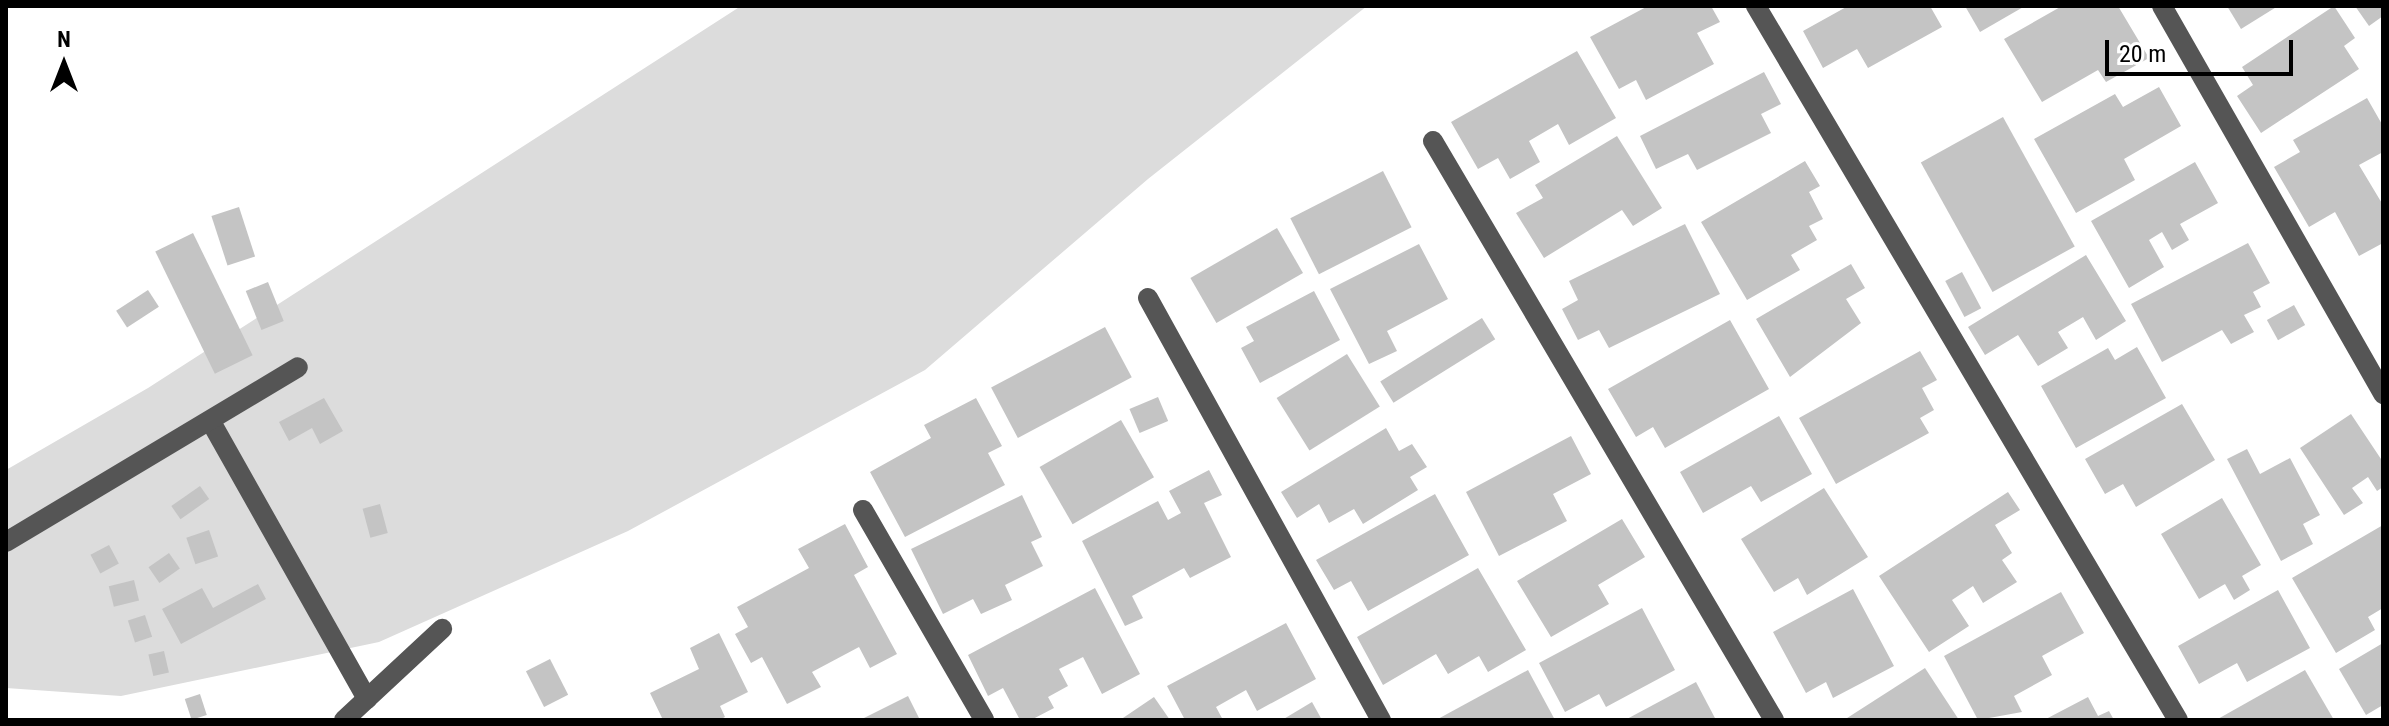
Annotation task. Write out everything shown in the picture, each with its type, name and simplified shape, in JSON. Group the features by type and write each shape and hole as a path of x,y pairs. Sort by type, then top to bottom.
{"street":[{"path":"1756,6 2178,720"},
{"path":"2162,6 2383,394"},
{"path":"1433,141 1774,720"},
{"path":"1148,298 1381,720"},
{"path":"6,542 211,422 298,367"},
{"path":"211,422 367,699"},
{"path":"863,510 984,720"},
{"path":"344,720 442,629"}],"shaded area":[{"path":"741,6 1367,6 1148,179 925,370 628,531 379,642 121,696 6,688 6,470 148,388"}],"building":[{"path":"1648,6 1711,6 1720,22 1697,33 1714,64 1646,100 1636,80 1619,89 1590,37"},
{"path":"1848,6 1930,6 1942,27 1868,68 1857,49 1823,68 1803,31"},
{"path":"1965,6 2025,6 1980,32"},
{"path":"2062,6 2118,6 2149,58 2106,82 2098,70 2042,102 2004,39"},
{"path":"2227,6 2278,6 2241,29"},
{"path":"2334,6 2355,38 2344,46 2359,69 2261,133 2237,96 2253,85 2242,67"},
{"path":"2355,6 2383,6 2383,16 2369,26"},
{"path":"1577,51 1616,118 1569,145 1558,124 1529,141 1540,162 1510,179 1498,158 1478,169 1451,122"},
{"path":"1764,72 1781,104 1761,114 1771,133 1697,170 1688,154 1656,169 1640,136"},
{"path":"2159,87 2181,126 2124,159 2135,180 2076,213 2034,139 2115,94 2123,107"},
{"path":"2367,98 2383,126 2383,152 2359,165 2383,205 2383,243 2359,256 2335,212 2309,227 2274,167 2300,152 2293,140"},
{"path":"2003,117 2075,246 1993,292 1921,163"},
{"path":"1617,136 1662,208 1633,226 1622,210 1544,258 1516,213 1543,198 1535,185"},
{"path":"1805,161 1820,186 1809,192 1823,219 1809,226 1817,240 1791,255 1800,270 1747,300 1701,222"},
{"path":"2195,162 2218,203 2180,224 2189,240 2172,250 2162,232 2149,240 2164,267 2129,288 2091,221"},
{"path":"1383,171 1412,227 1319,274 1290,218"},
{"path":"239,207 255,256 227,265 211,216"},
{"path":"1685,224 1720,294 1609,348 1599,330 1578,340 1562,309 1578,300 1569,281"},
{"path":"1277,228 1303,273 1216,323 1190,278"},
{"path":"193,233 253,355 215,374 155,251"},
{"path":"2248,243 2270,283 2253,292 2261,307 2244,315 2254,332 2231,344 2222,330 2162,362 2131,304"},
{"path":"1419,244 1448,299 1387,331 1397,351 1369,364 1330,289"},
{"path":"2086,255 2126,321 2096,340 2083,317 2058,332 2068,348 2038,366 2018,335 1985,355 1968,327"},
{"path":"1851,264 1865,288 1846,299 1861,323 1790,377 1756,319"},
{"path":"1962,272 1981,308 1964,317 1945,281"},
{"path":"268,282 284,321 261,330 246,291"},
{"path":"148,290 159,307 127,327 116,311"},
{"path":"1314,291 1340,340 1260,383 1241,348 1254,341 1246,327"},
{"path":"2294,305 2305,325 2278,340 2267,320"},
{"path":"1482,318 1495,339 1393,403 1380,382"},
{"path":"1730,320 1769,389 1665,448 1653,427 1636,437 1608,389"},
{"path":"1105,327 1132,377 1018,438 991,388"},
{"path":"2137,347 2166,398 2076,448 2041,386 2108,348 2115,360"},
{"path":"1920,351 1937,380 1922,388 1934,410 1920,418 1929,433 1836,484 1799,418"},
{"path":"1347,354 1380,407 1309,451 1277,398"},
{"path":"1158,397 1168,421 1140,433 1129,409"},
{"path":"324,398 343,431 320,444 312,428 289,441 279,422"},
{"path":"976,398 1002,446 988,453 1005,485 905,537 870,472 931,438 924,425"},
{"path":"2182,404 2215,460 2136,507 2123,484 2105,494 2085,459"},
{"path":"2351,414 2383,462 2383,487 2377,491 2368,477 2352,488 2363,503 2344,515 2300,448"},
{"path":"1779,416 1812,474 1761,502 1751,486 1703,513 1680,472"},
{"path":"1121,420 1154,477 1073,524 1040,467"},
{"path":"1386,428 1399,451 1412,444 1427,467 1410,477 1418,490 1363,524 1354,509 1329,523 1319,504 1297,518 1281,492"},
{"path":"1571,436 1591,474 1553,494 1567,521 1499,556 1466,492"},
{"path":"2247,449 2260,474 2290,458 2320,515 2303,524 2313,544 2281,561 2227,459"},
{"path":"1209,470 1222,495 1204,503 1231,557 1190,578 1184,568 1132,596 1143,618 1125,626 1082,541 1158,501 1168,520 1181,513 1169,491"},
{"path":"200,486 209,499 181,519 171,506"},
{"path":"1824,488 1868,557 1807,595 1798,578 1774,592 1741,539"},
{"path":"2008,492 2020,510 1995,525 2012,553 2002,560 2017,582 1983,603 1973,586 1952,600 1969,626 1929,652 1879,576"},
{"path":"1435,494 1469,555 1368,611 1351,581 1334,590 1316,560"},
{"path":"1022,495 1042,537 1031,542 1043,566 1005,585 1012,600 981,614 973,599 943,614 911,549"},
{"path":"2222,498 2261,565 2242,576 2250,590 2234,600 2225,584 2199,599 2161,534"},
{"path":"380,504 388,533 370,538 363,509"},
{"path":"1622,519 1645,557 1598,585 1609,604 1551,637 1517,581"},
{"path":"845,524 868,567 854,575 897,654 870,668 859,647 812,672 821,687 787,704 762,657 751,663 735,634 748,627 737,607 809,568 798,549"},
{"path":"2383,525 2383,608 2368,617 2375,630 2336,653 2292,578"},
{"path":"209,530 218,556 195,564 186,538"},
{"path":"109,545 119,564 100,573 90,555"},
{"path":"169,553 180,569 159,583 149,567"},
{"path":"1478,568 1526,650 1488,672 1479,656 1448,674 1436,654 1383,685 1357,637"},
{"path":"134,580 139,600 114,607 109,586"},
{"path":"258,584 266,599 181,644 162,609 202,588 213,608"},
{"path":"1095,588 1140,674 1102,694 1083,657 1059,669 1068,686 1048,697 1054,708 1031,720 1020,720 1003,688 988,696 968,655"},
{"path":"1853,589 1894,666 1833,698 1826,682 1806,693 1773,632"},
{"path":"2278,590 2310,648 2247,682 2237,663 2199,684 2178,646"},
{"path":"2061,592 2084,633 2042,656 2052,675 2014,696 2022,712 1978,720 1944,656"},
{"path":"1642,608 1675,670 1606,707 1599,694 1565,712 1539,663"},
{"path":"145,615 152,637 135,642 128,621"},
{"path":"1286,623 1316,679 1257,711 1246,690 1216,707 1223,720 1185,720 1167,686"},
{"path":"719,633 748,692 720,706 725,717 719,720 663,720 650,693 699,669 690,648"},
{"path":"2383,643 2383,705 2366,715 2339,669"},
{"path":"164,651 169,672 153,676 148,655"},
{"path":"550,659 568,695 544,707 526,671"},
{"path":"1925,668 1959,720 1844,720"},
{"path":"1528,670 1555,720 1436,720"},
{"path":"2305,670 2334,720 2216,720"},
{"path":"1696,682 1716,720 1625,720"},
{"path":"200,694 207,715 192,720 185,699"},
{"path":"908,696 920,720 860,720"},
{"path":"1154,697 1170,720 1120,720"},
{"path":"2088,697 2098,716 2109,711 2114,720 2044,720"},
{"path":"1312,702 1322,720 1282,720"}]}
